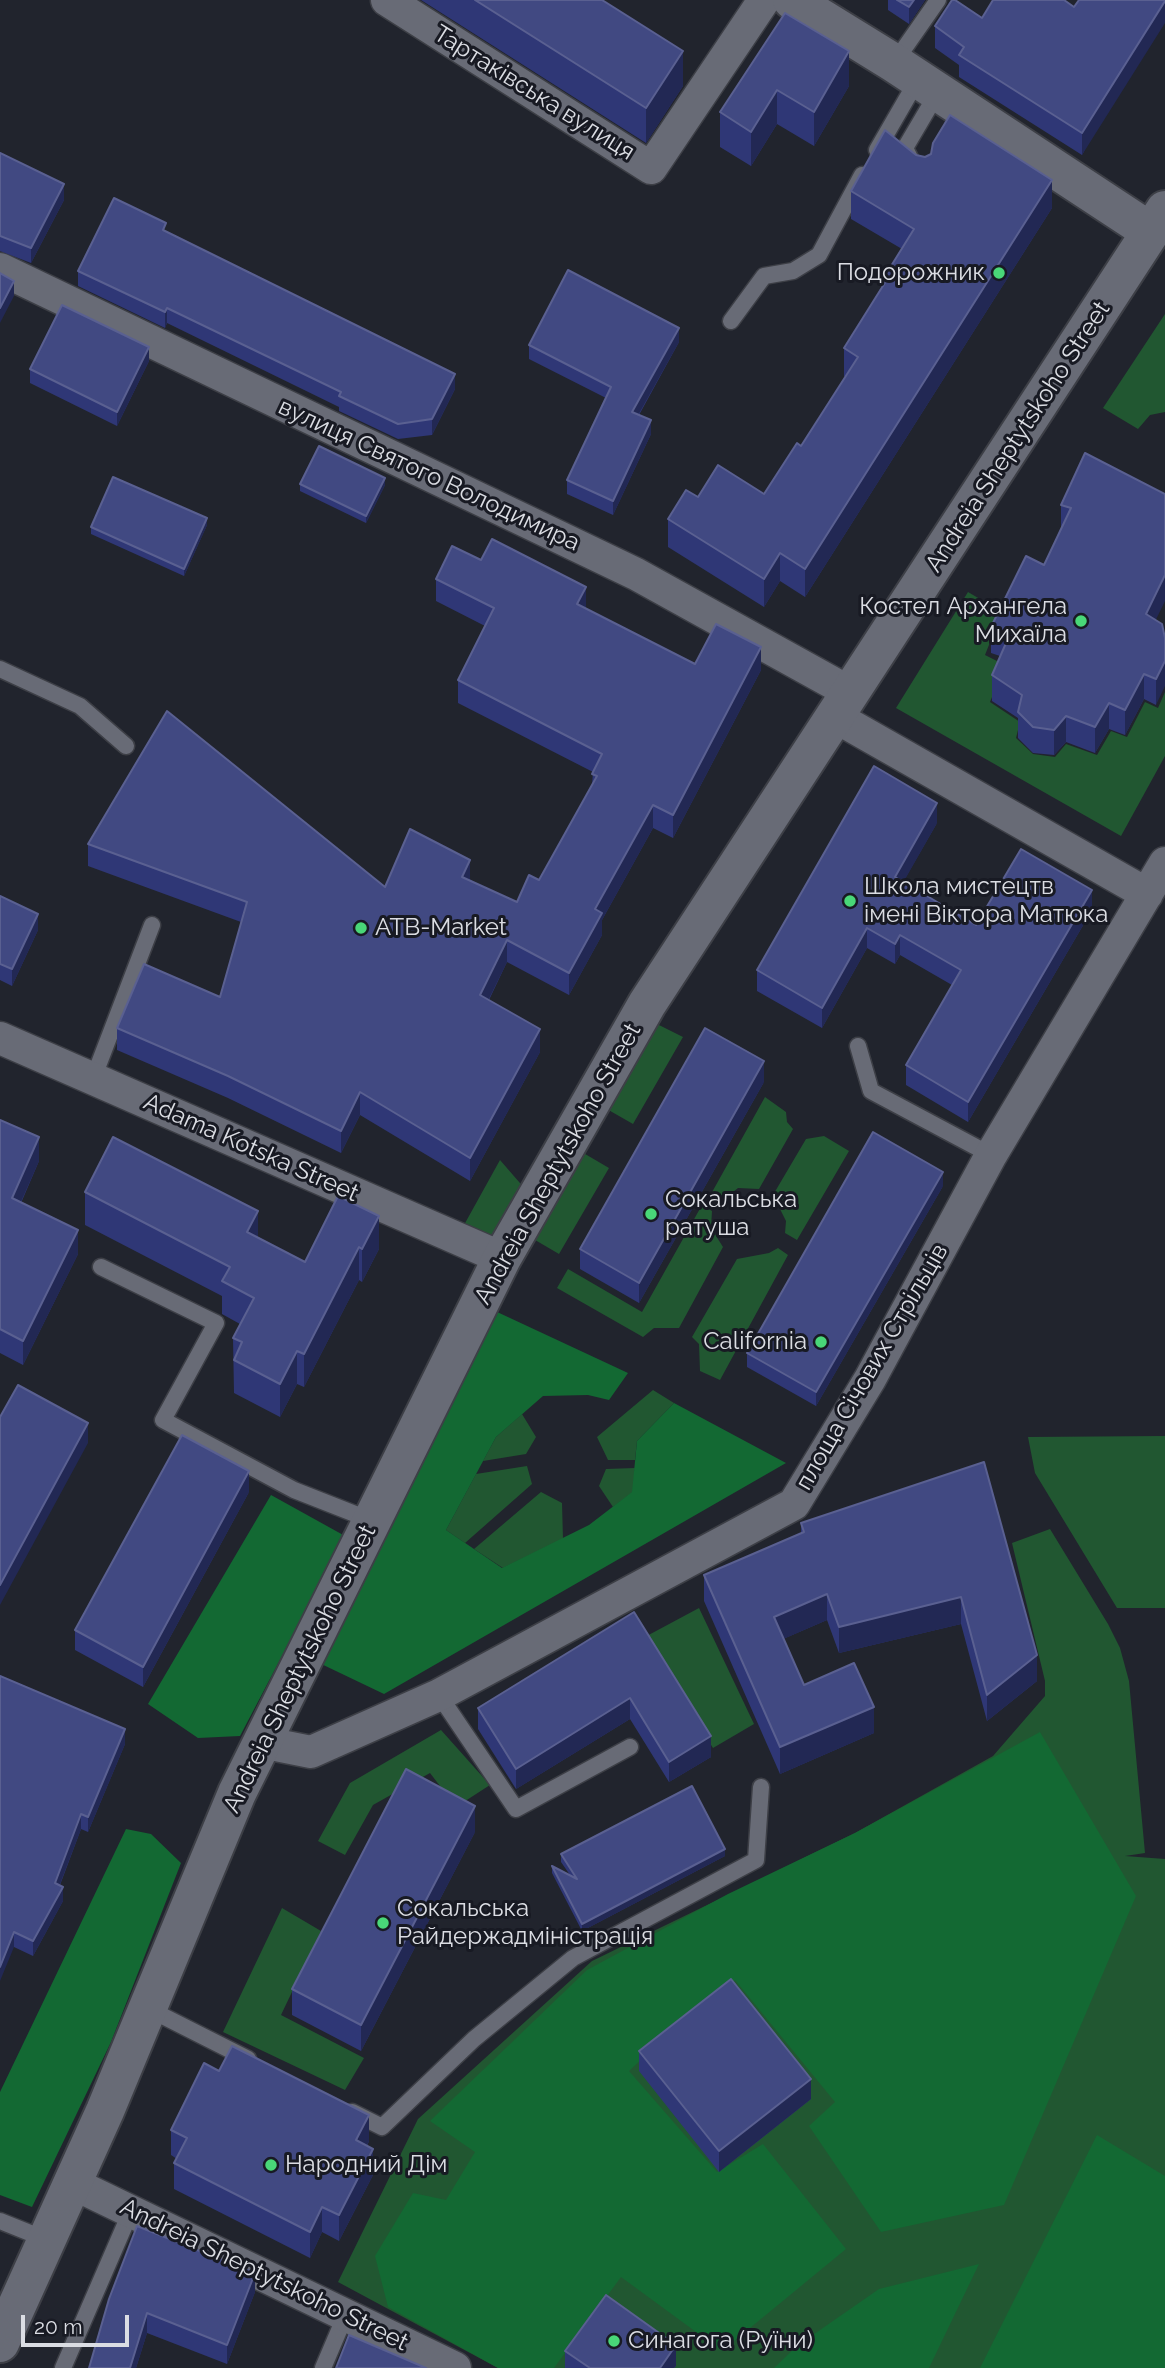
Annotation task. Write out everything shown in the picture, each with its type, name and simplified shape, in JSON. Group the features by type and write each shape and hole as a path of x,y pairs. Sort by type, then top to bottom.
{"street":[{"name":"Тартаківська вулиця","path":"387,0 651,168 764,0"},
{"path":"792,0 917,78 1158,221"},
{"name":"Andreia Sheptytskoho Street","path":"0,2343 72,2183 261,1742 502,1258 647,1004 1158,221"},
{"name":"вулиця Святого Володимира","path":"0,269 636,574 1147,894"},
{"name":"площа Січових Стрільців","path":"261,1742 311,1752 439,1695 794,1504 870,1378 991,1155 1165,863"},
{"name":"Adama Kotska Street","path":"0,1038 502,1258"},
{"name":"Andreia Sheptytskoho Street","path":"72,2183 455,2368"}],"lane":[{"path":"923,175 909,161 905,148 917,78 939,0"},
{"path":"731,321 764,276 793,271 819,255 917,78"},
{"path":"0,669 79,706 126,746"},
{"path":"93,1079 152,925"},
{"path":"858,1045 871,1091 991,1155"},
{"path":"101,1267 216,1323 163,1420 294,1490 373,1521"},
{"path":"439,1695 516,1809 631,1747"},
{"path":"338,2105 382,2127 474,2039 573,1958 756,1860 761,1787"},
{"path":"147,2008 266,2068"},
{"path":"64,2368 131,2211"},
{"path":"0,2221 45,2239"},
{"path":"323,2368 346,2314"}],"green space":[{"path":"1165,314 1165,412 1150,415 1138,429 1103,408"},
{"path":"968,592 1002,612 985,655 1005,665 990,702 1020,722 1016,738 1033,754 1055,757 1066,744 1097,755 1111,731 1127,737 1145,702 1158,708 1165,692 1165,756 1121,836 896,708"},
{"path":"655,1023 683,1037 633,1124 605,1108"},
{"path":"765,1097 786,1112 787,1122 793,1129 759,1189 738,1188 723,1200 711,1194"},
{"path":"824,1136 849,1151 797,1240 785,1233 786,1221 773,1195 806,1139"},
{"path":"580,1151 609,1168 559,1254 530,1237"},
{"path":"500,1160 526,1190 496,1236 486,1236 464,1225"},
{"path":"702,1205 712,1211 711,1228 723,1247 679,1328 654,1328 643,1337 557,1288 568,1269 642,1312"},
{"path":"778,1248 788,1255 720,1380 700,1371 699,1344 692,1337 737,1259 769,1253"},
{"path":"495,1311 628,1373 609,1400 588,1395 543,1396 496,1437 446,1530 502,1568 589,1525 632,1492 637,1441 674,1403 786,1463 384,1694 315,1661"},
{"path":"653,1390 674,1403 637,1441 635,1460 608,1460 597,1437"},
{"path":"522,1414 536,1437 526,1454 483,1461 496,1437"},
{"path":"1165,1436 1165,1608 1117,1608 1035,1473 1028,1437"},
{"path":"527,1466 532,1484 465,1543 446,1530 476,1474"},
{"path":"635,1468 633,1492 613,1507 599,1486 606,1469"},
{"path":"541,1492 562,1503 563,1539 503,1568 474,1549"},
{"path":"271,1495 345,1536 240,1736 198,1738 148,1704"},
{"path":"1050,1529 1108,1624 1120,1648 1129,1681 1145,1853 1125,1856 1165,1859 1165,2368 498,2368 338,2282 418,2119 592,1961 855,1833 993,1756 1045,1696 1045,1681 1012,1543"},
{"path":"699,1608 754,1724 713,1748 643,1638"},
{"path":"441,1730 490,1785 456,1807 430,1773 373,1805 345,1855 318,1841 350,1783"},
{"path":"1040,1732 1136,1896 1004,2205 881,2232 809,2126 835,2102 735,1980 671,2031 629,2071 717,2172 763,2144 846,2249 722,2351 621,2277 554,2368 498,2368 388,2307 375,2256 413,2193 446,2200 475,2152 430,2121 587,1970 728,1894 855,1833"},
{"path":"126,1829 151,1834 181,1863 111,2042 32,2207 0,2195 0,2092"},
{"path":"282,1908 321,1931 281,2015 364,2058 345,2090 223,2032"},
{"path":"1097,2135 1165,2176 1165,2368 980,2368"},
{"path":"979,2264 929,2368 774,2368 797,2346 879,2289"}],"building":[{"path":"475,0 602,0 683,51 646,108"},
{"path":"897,0 914,0 909,7"},
{"path":"952,0 982,18 993,0 1064,0 1074,7 1079,0 1165,1 1082,133 959,55 964,47 935,26"},
{"path":"785,13 849,51 814,112 777,90 751,132 720,112"},
{"path":"950,115 1052,180 805,569 780,553 764,579 668,519 686,490 698,497 718,465 764,494 797,443 801,446 858,357 844,348 886,281 883,279 914,229 851,191 885,130 916,155 925,157 931,154 933,143"},
{"path":"0,153 64,184 31,248 0,236"},
{"path":"114,198 166,223 163,230 455,374 432,419 398,424 339,396 341,392 167,308 165,312 78,271"},
{"path":"568,270 679,328 632,412 651,420 613,501 567,480 611,387 529,345"},
{"path":"0,273 14,281 0,308"},
{"path":"62,305 149,347 117,412 30,369"},
{"path":"319,446 385,478 366,516 300,484"},
{"name":"Костел Архангела Михаїла","path":"1085,453 1165,494 1165,575 1146,614 1162,624 1165,661 1156,679 1144,674 1125,710 1109,703 1095,727 1066,716 1054,730 1033,727 1018,712 1022,695 992,675 1010,634 991,627 1026,556 1044,565 1071,508 1061,505"},
{"path":"113,477 207,518 184,569 91,527"},
{"path":"492,539 586,587 577,604 695,664 716,624 761,647 673,815 653,805 595,909 602,913 569,973 507,940 480,995 540,1029 470,1158 360,1092 341,1131 228,1076 117,1028 144,964 220,997 247,902 88,844 167,711 385,887 410,829 470,860 462,877 517,902 529,875 539,880 597,776 592,774 602,754 458,680 494,608 436,579 452,546 481,560"},
{"path":"874,766 937,803 895,877 976,925 1021,849 1092,890 968,1102 906,1065 961,970 900,935 895,944 867,928 822,1008 757,970"},
{"path":"0,896 38,914 12,969 0,964"},
{"name":"Сокальська ратуша","path":"705,1028 764,1061 639,1283 580,1249"},
{"path":"0,1120 39,1137 12,1198 78,1230 23,1341 0,1329"},
{"path":"873,1132 943,1172 816,1392 747,1353"},
{"path":"113,1137 258,1211 247,1232 305,1262 338,1196 379,1216 362,1249 359,1247 304,1354 297,1351 280,1384 234,1360 242,1342 233,1338 254,1298 222,1281 230,1267 85,1192"},
{"path":"18,1385 88,1423 0,1585 0,1417"},
{"path":"182,1435 249,1471 143,1667 75,1630"},
{"path":"984,1462 1037,1655 987,1695 961,1597 839,1627 827,1594 774,1617 804,1685 854,1663 874,1707 780,1747 704,1575 804,1532 801,1523"},
{"path":"634,1612 711,1736 669,1762 630,1698 516,1769 478,1708"},
{"path":"0,1676 125,1729 88,1817 81,1814 55,1883 63,1887 33,1941 14,1932 0,1967"},
{"name":"Сокальська Райдержадміністрація","path":"406,1769 475,1806 361,2025 292,1989"},
{"path":"692,1786 725,1849 582,1924 552,1866 577,1879 561,1854"},
{"path":"731,1979 811,2079 719,2151 639,2051"},
{"name":"Народний Дім","path":"232,2046 369,2115 356,2140 373,2149 339,2215 322,2207 310,2232 174,2163 187,2138 171,2130 204,2063 219,2071"},
{"path":"137,2226 255,2273 227,2345 147,2313 130,2368 89,2368 109,2299"},
{"path":"606,2295 676,2345 660,2368 590,2368 565,2351"},
{"path":"349,2335 426,2368 336,2368"}],"place":[{"name":"Подорожник","path":"999,273"},
{"name":"Костел Архангела Михаїла","path":"1081,621"},
{"name":"Школа мистецтв імені Віктора Матюка","path":"850,901"},
{"name":"ATB-Market","path":"361,928"},
{"name":"Сокальська ратуша","path":"651,1214"},
{"name":"California","path":"821,1342"},
{"name":"Сокальська Райдержадміністрація","path":"383,1923"},
{"name":"Народний Дім","path":"271,2165"},
{"name":"Синагога (Руїни)","path":"614,2341"}]}
